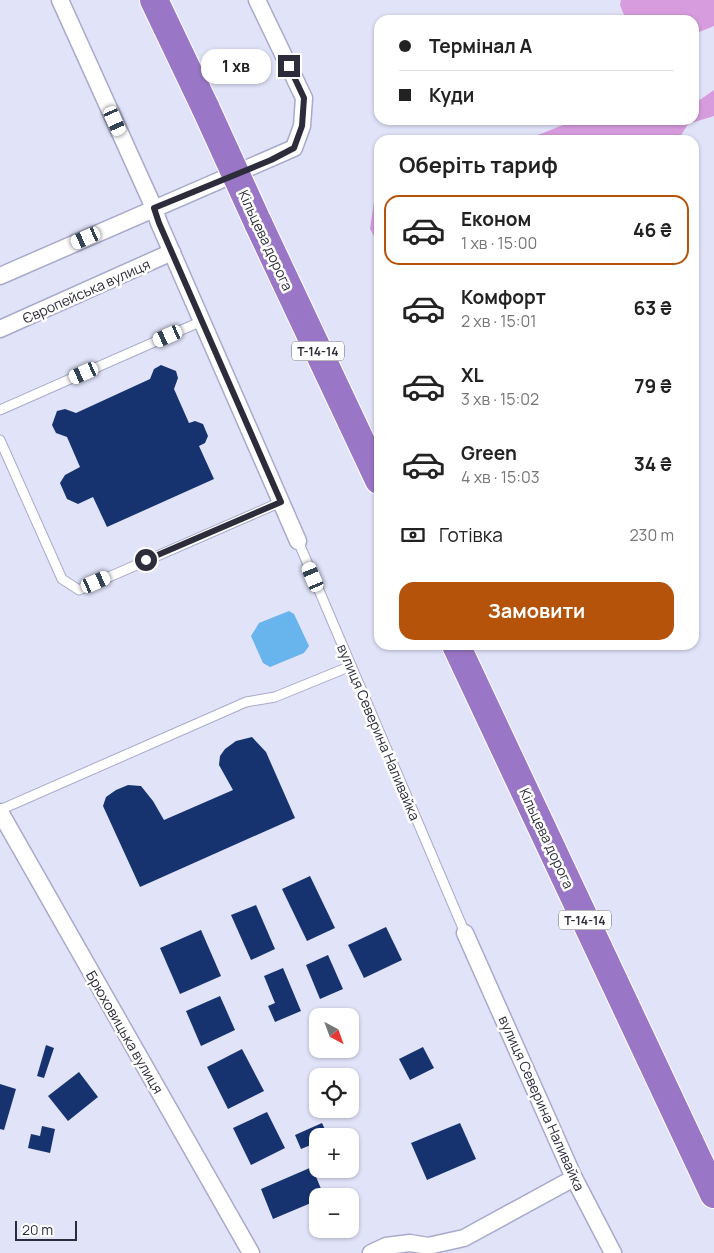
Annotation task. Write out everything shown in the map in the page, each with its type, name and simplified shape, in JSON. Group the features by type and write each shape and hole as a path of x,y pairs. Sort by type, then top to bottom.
{"highway":[{"name":"Кільцева дорога","path":"154,0 374,469"},
{"name":"Кільцева дорога","path":"458,650 714,1194"}],"street":[{"name":"вулиця Северина Наливайка","path":"60,0 154,208 298,541"},
{"path":"0,276 154,208 271,160 294,148 302,126 304,98 258,0"},
{"name":"Європейська вулиця","path":"0,329 172,252"},
{"name":"Брюховицька вулиця","path":"0,811 251,1253"},
{"name":"вулиця Северина Наливайка","path":"465,933 574,1178 613,1253"},
{"path":"372,1253 386,1246 410,1243 428,1246 464,1238 574,1178"}],"lane":[{"path":"0,410 202,321"},
{"path":"0,440 62,578 79,590 281,502"},
{"name":"вулиця Северина Наливайка","path":"298,541 465,933"},
{"path":"0,811 246,702 275,698 351,666"}],"shaded area":[{"path":"621,0 714,0 714,26 699,32 699,15 624,15 620,5"},
{"path":"714,90 714,116 699,121 699,100"},
{"path":"563,125 687,125 681,135 538,135"},
{"path":"374,202 374,236 370,229"}],"water":[{"path":"289,611 294,614 309,646 304,653 270,667 263,663 251,636 259,623"}],"building":[{"path":"161,365 176,371 178,378 174,389 189,423 195,421 203,424 208,436 205,443 199,446 214,479 107,527 93,497 78,504 67,499 60,483 65,475 80,467 67,437 56,433 52,425 57,411 65,409 76,413 150,379 154,369"},
{"path":"252,737 266,752 295,818 140,887 103,806 106,797 128,785 141,786 153,801 164,820 233,790 219,765 220,756 225,749 236,741"},
{"path":"310,876 335,928 307,941 282,889"},
{"path":"256,905 275,949 251,960 231,915"},
{"path":"386,927 402,960 364,978 348,945"},
{"path":"201,930 221,976 180,994 160,948"},
{"path":"328,955 343,989 320,999 306,965"},
{"path":"283,968 301,1011 275,1022 268,1006 275,1003 264,976"},
{"path":"220,996 235,1030 201,1046 186,1011"},
{"path":"46,1045 54,1048 44,1078 37,1076"},
{"path":"423,1047 434,1068 410,1080 399,1059"},
{"path":"242,1049 264,1091 228,1109 207,1067"},
{"path":"79,1072 98,1097 68,1121 48,1096"},
{"path":"0,1084 16,1089 4,1130 0,1129"},
{"path":"267,1112 285,1148 251,1165 233,1128"},
{"path":"322,1123 324,1128 311,1128"},
{"path":"460,1123 476,1159 427,1180 411,1143"},
{"path":"42,1126 55,1129 50,1153 28,1148 31,1134 40,1136"},
{"path":"309,1129 309,1146 301,1149 295,1135"},
{"path":"309,1168 309,1178 317,1178 321,1188 309,1188 309,1204 273,1219 261,1189"}],"route":[{"path":"146,560 281,502 154,208 271,160 294,148 302,126 304,98 289,66"}]}
